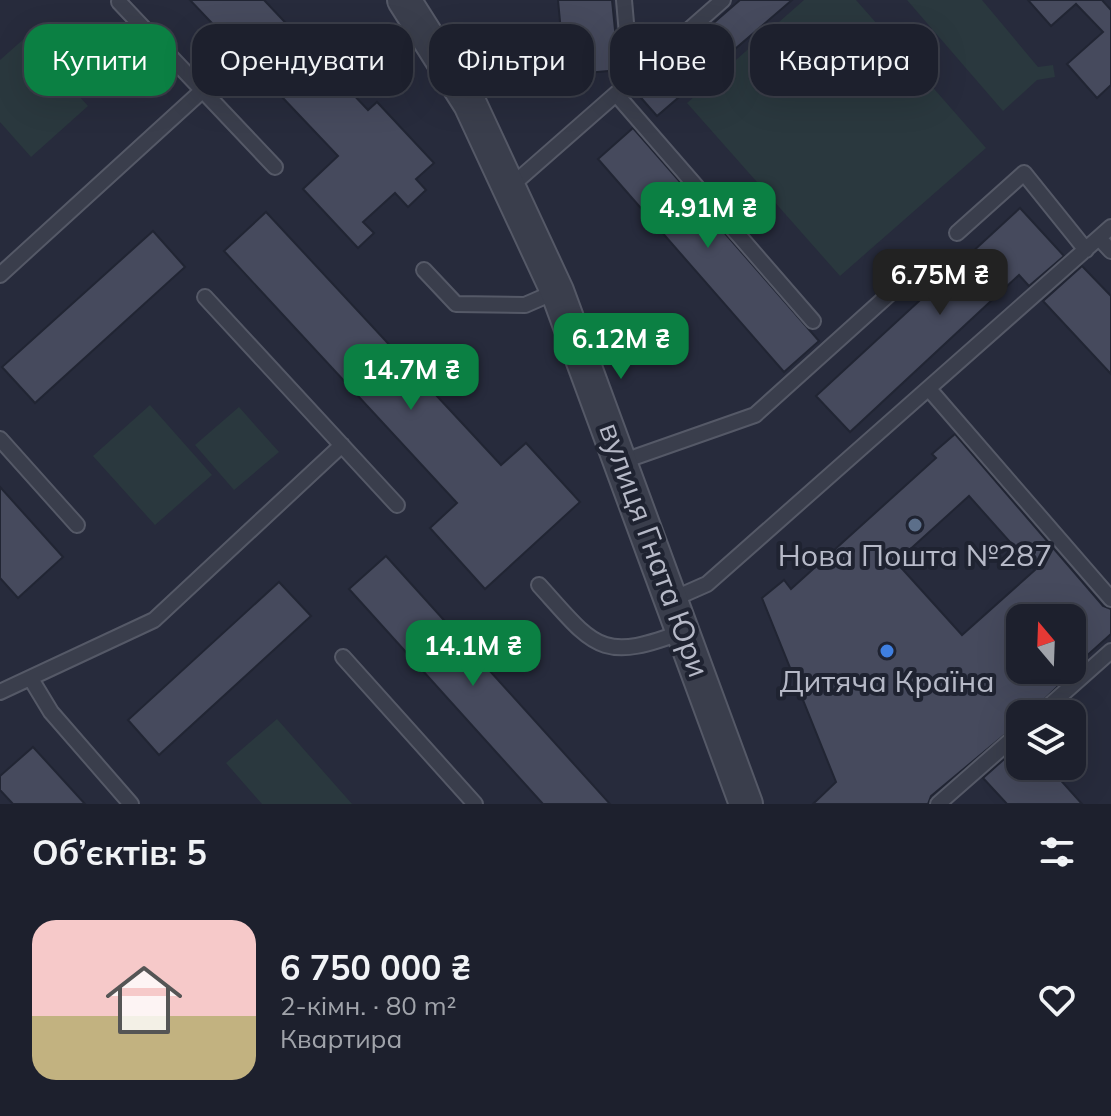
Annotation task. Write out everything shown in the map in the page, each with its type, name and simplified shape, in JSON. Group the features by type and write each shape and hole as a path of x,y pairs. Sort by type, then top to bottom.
{"street":[{"name":"вулиця Гната Юри","path":"404,0 448,66 511,186 557,291 746,804"}],"lane":[{"path":"624,0 626,24"},
{"path":"695,24 723,0"},
{"path":"119,2 192,78"},
{"path":"0,275 196,96"},
{"path":"209,96 275,167"},
{"path":"511,186 614,96"},
{"path":"618,96 813,321"},
{"path":"957,233 1024,173 1086,250"},
{"path":"673,599 707,584 1111,227"},
{"path":"1099,238 1111,251"},
{"path":"621,462 755,415 926,261"},
{"path":"424,270 456,304 525,305 557,291"},
{"path":"205,297 397,505"},
{"path":"929,389 1111,599"},
{"path":"0,439 77,525"},
{"path":"0,692 154,620 342,445"},
{"path":"539,585 587,639 608,648 631,649 684,631"},
{"path":"1056,700 1111,651"},
{"path":"343,657 470,798 453,804"},
{"path":"31,679 51,712 131,804"},
{"path":"938,804 1006,744"}],"shaded area":[{"path":"804,0 856,0 877,24 777,24"},
{"path":"907,0 982,0 1038,67 1053,65 1055,77 1037,80 1003,111 938,36 938,24 928,24"},
{"path":"24,39 24,96 79,96 88,106 31,157 0,122 0,60"},
{"path":"750,48 750,96 938,96 938,93 986,148 840,276 687,103 695,96 734,96 734,62"},
{"path":"150,405 212,475 155,525 93,456"},
{"path":"239,407 279,452 234,490 195,445"},
{"path":"277,719 352,804 262,804 226,763"}],"building":[{"path":"190,0 264,0 287,24 213,24"},
{"path":"558,0 612,0 614,24 610,24 610,71 594,72 594,24 560,24"},
{"path":"740,0 792,0 764,24 750,24 750,36 734,50 734,24 712,24"},
{"path":"1028,0 1102,0 1111,10 1111,85 1097,98 1067,64 1103,32 1076,4 1051,26"},
{"path":"281,96 355,96 368,110 377,102 434,163 416,179 426,190 408,207 395,193 363,222 374,233 358,248 303,189 338,156"},
{"path":"639,96 680,96 657,116"},
{"path":"633,128 819,341 784,372 598,159"},
{"path":"1020,208 1064,256 1029,286 1019,275 850,432 816,396"},
{"path":"266,212 501,465 526,443 580,502 485,589 430,528 457,503 224,251"},
{"path":"153,231 185,267 35,403 2,367"},
{"path":"1082,266 1111,296 1111,374 1043,301"},
{"path":"955,434 1103,606 1111,609 1111,634 1086,656 1086,604 1006,604 1006,684 1060,684 1044,700 1006,700 1006,734 931,796 928,804 813,804 836,782 762,598 784,580 791,589 936,458 932,454","holes":["969,496 1035,570 962,635 896,562"]},
{"path":"0,487 63,557 18,598 0,578"},
{"path":"386,556 610,804 543,804 349,589"},
{"path":"279,582 311,616 159,755 128,720"},
{"path":"33,747 85,804 13,804 0,790 0,776"},
{"path":"1006,757 1006,780 1061,780 1082,804 1007,804 983,778"}],"place":[{"name":"Нова Пошта №287","path":"915,525"},
{"name":"Дитяча Країна","path":"887,651"}]}
